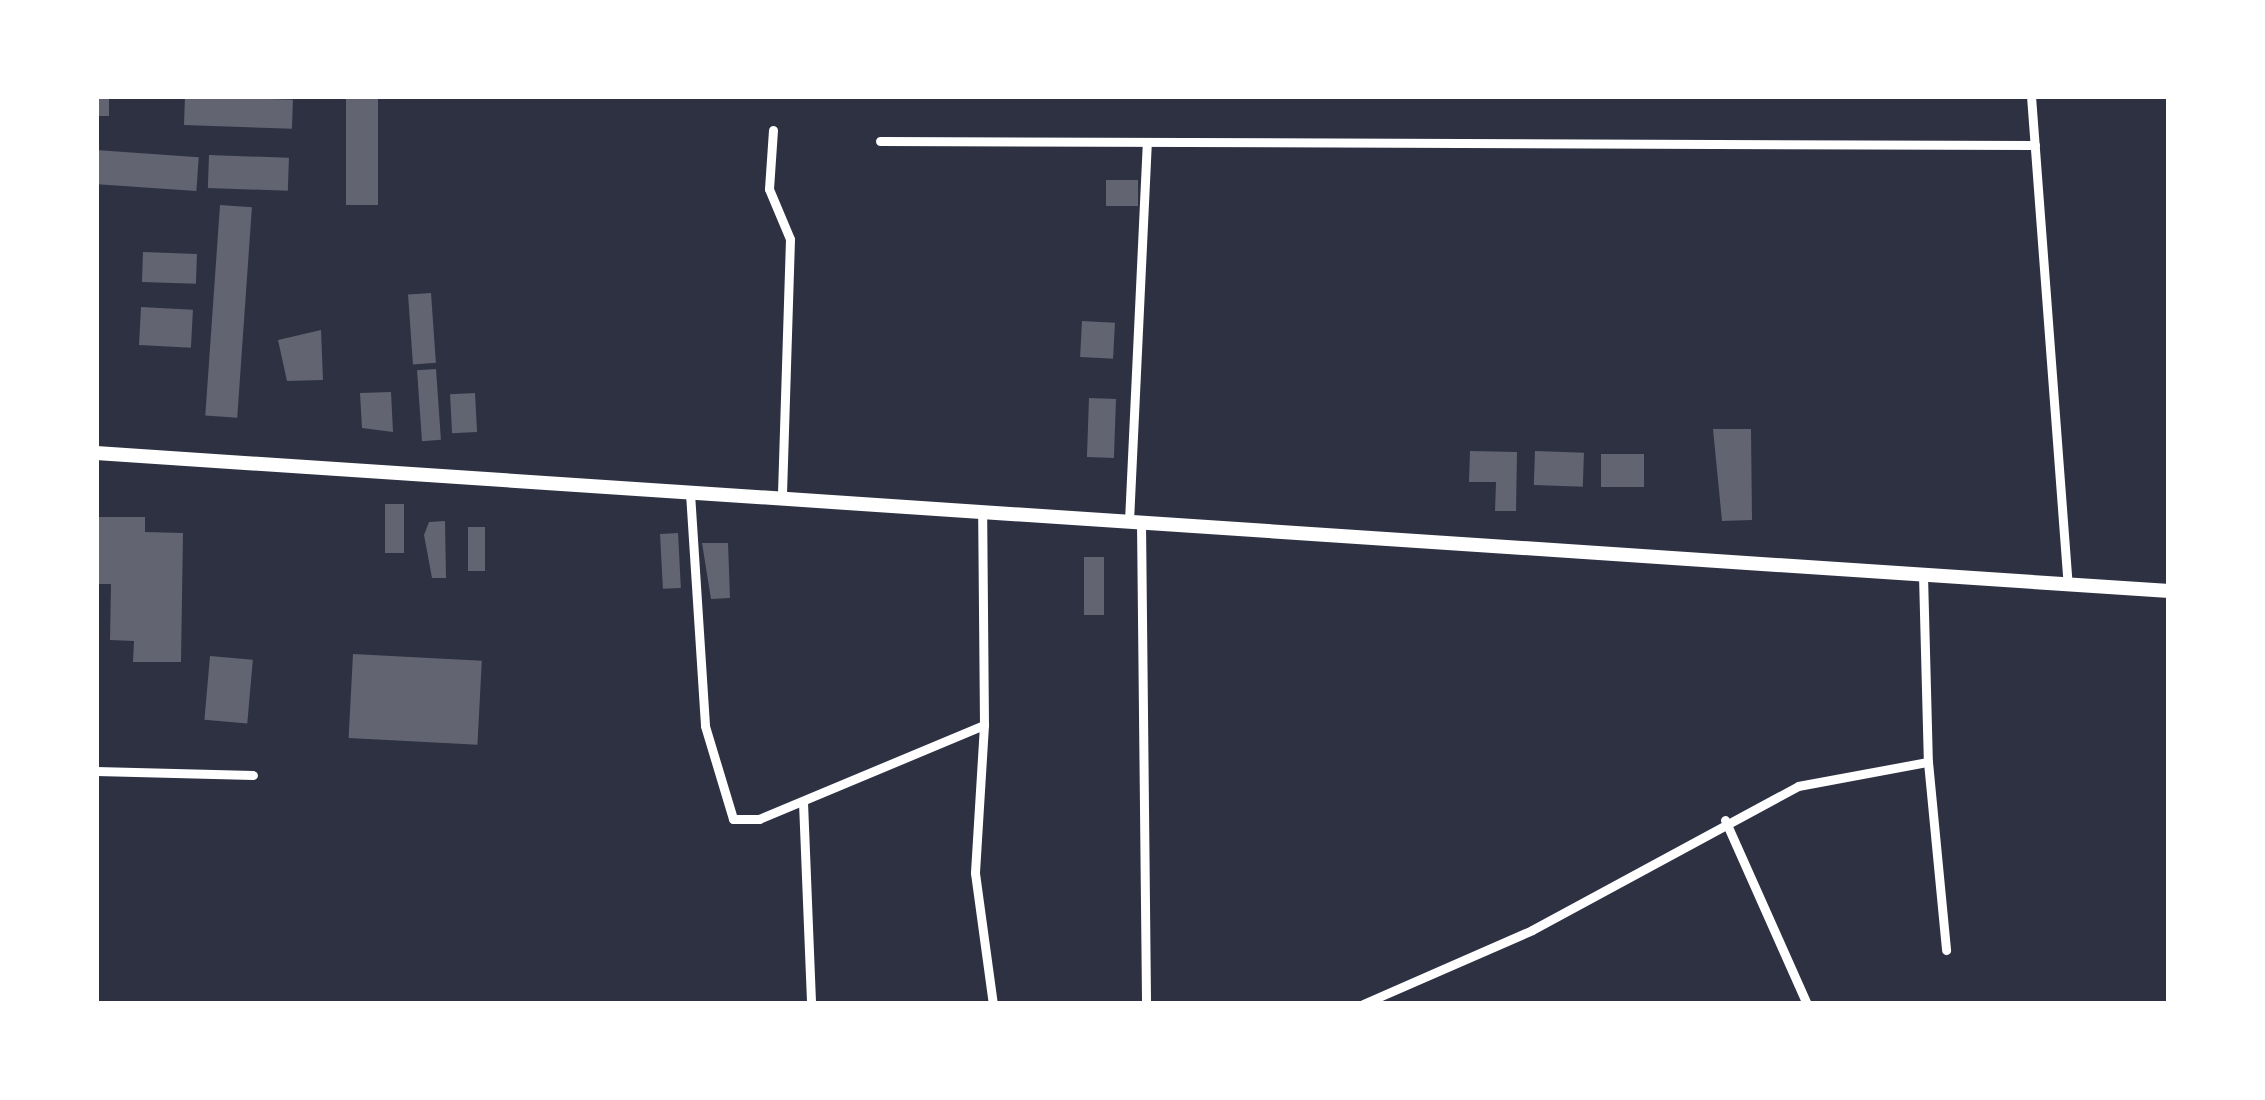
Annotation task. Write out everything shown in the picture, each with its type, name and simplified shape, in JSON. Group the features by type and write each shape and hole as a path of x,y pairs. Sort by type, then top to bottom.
{"main road":[{"path":"96,453 2169,591"}],"street":[{"path":"2031,96 2068,585"},
{"path":"773,130 769,189 790,239 782,499"},
{"path":"880,141 2035,145"},
{"path":"1146,1004 1135,521 1147,142"},
{"path":"690,493 705,726 726,811 733,819 759,818 803,802 984,725"},
{"path":"982,512 984,725 975,873 993,1004"},
{"path":"1923,575 1928,762 1946,950"},
{"path":"1363,1004 1532,930 1725,820 1798,785 1928,762"},
{"path":"96,771 253,776"},
{"path":"803,802 811,1004"},
{"path":"1725,820 1807,1004"}],"building":[{"path":"96,96 109,96 109,116 96,116"},
{"path":"185,96 293,100 292,129 184,125"},
{"path":"346,96 378,96 378,205 346,205"},
{"path":"96,150 199,157 196,191 96,184"},
{"path":"209,155 289,158 288,191 208,188"},
{"path":"1106,180 1138,180 1138,206 1106,206"},
{"path":"220,205 252,207 237,418 205,415"},
{"path":"143,252 197,254 196,284 142,282"},
{"path":"431,293 436,363 413,364 408,295"},
{"path":"141,307 193,310 191,348 139,345"},
{"path":"1082,321 1115,323 1113,359 1080,357"},
{"path":"321,330 323,380 287,381 278,340"},
{"path":"436,369 441,440 422,441 417,370"},
{"path":"391,392 393,432 362,428 360,393"},
{"path":"475,393 477,432 452,433 450,394"},
{"path":"1089,398 1116,399 1114,458 1087,457"},
{"path":"1713,429 1751,429 1752,520 1722,521"},
{"path":"1470,451 1517,452 1516,511 1495,511 1496,482 1469,482"},
{"path":"1535,451 1584,453 1583,487 1534,485"},
{"path":"1601,454 1644,454 1644,487 1601,487"},
{"path":"385,504 404,504 404,553 385,553"},
{"path":"96,517 145,517 145,532 183,533 181,662 133,662 134,641 110,640 111,584 96,584"},
{"path":"445,521 446,578 432,578 424,535 429,522"},
{"path":"468,527 485,527 485,571 468,571"},
{"path":"678,533 681,588 663,589 660,534"},
{"path":"702,543 728,543 730,598 711,599"},
{"path":"1084,557 1104,557 1104,615 1084,615"},
{"path":"353,654 482,661 477,745 349,738"},
{"path":"210,656 253,660 247,724 204,720"}]}
